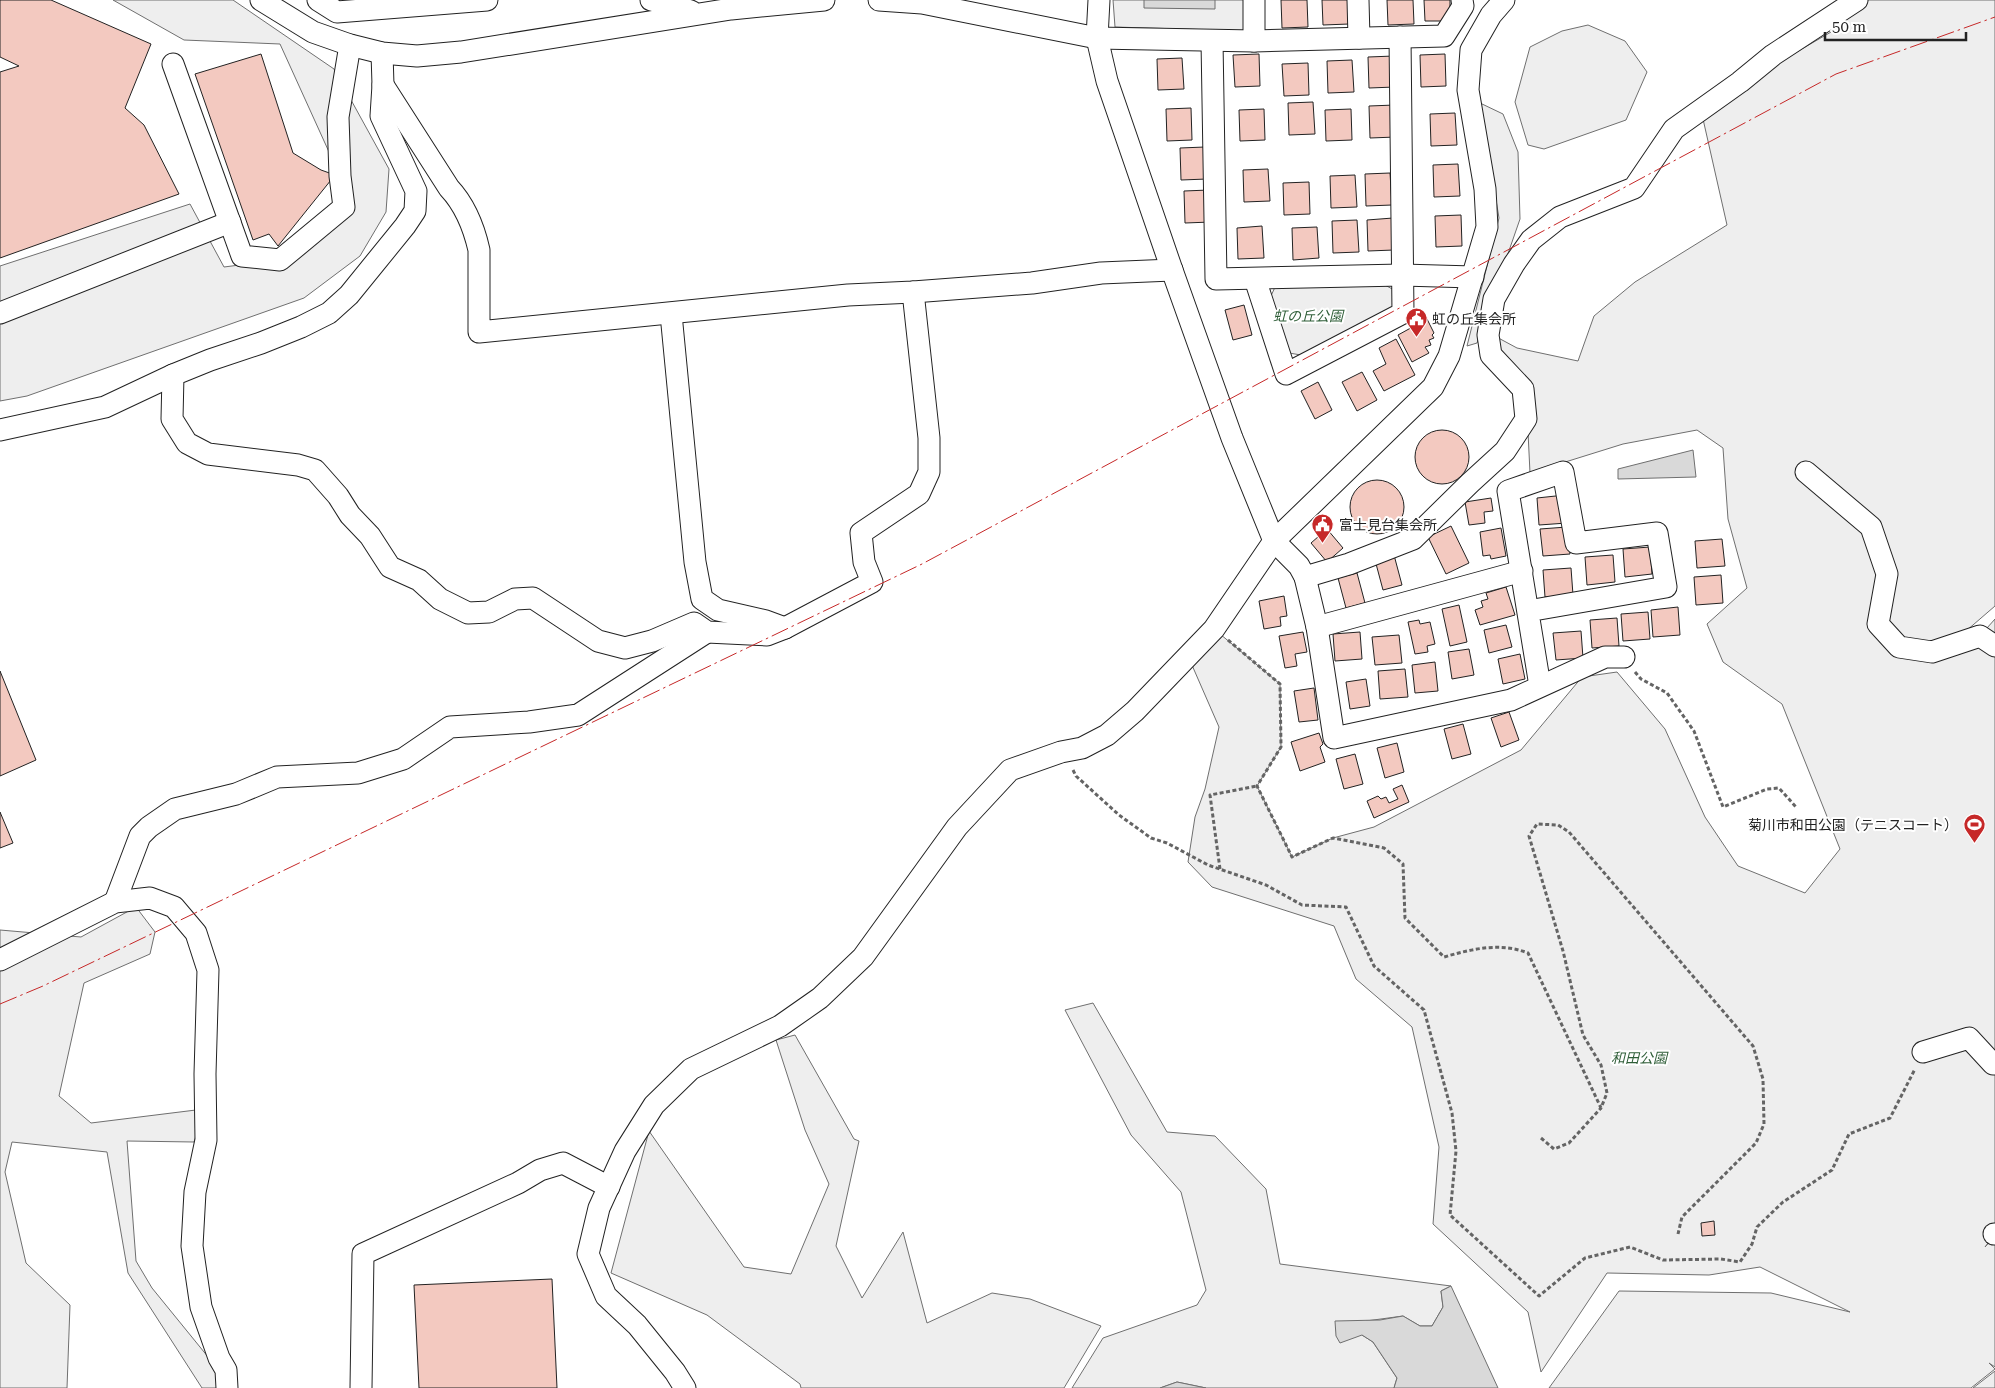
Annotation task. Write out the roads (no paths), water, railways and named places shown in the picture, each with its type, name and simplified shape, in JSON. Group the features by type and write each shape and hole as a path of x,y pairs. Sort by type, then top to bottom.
{"street":[{"path":"261,0 313,32 350,45 382,53 417,56 461,52 635,23 768,4 824,0"},
{"path":"318,0 337,12 487,0"},
{"path":"651,0 702,14"},
{"path":"879,0 922,3 1098,38 1212,41 1444,36 1462,6 1462,0"},
{"path":"1099,0 1098,38 1107,81 1172,270 1232,438 1274,541 1299,566 1305,577 1317,627 1334,738 1511,700 1605,657 1624,657"},
{"path":"1254,0 1254,41"},
{"path":"1358,0 1359,38"},
{"path":"685,1388 675,1372 637,1325 606,1296 588,1254 599,1208 625,1151 654,1105 691,1069 780,1026 820,998 863,958 957,827 1010,770 1061,752 1082,748 1107,734 1135,711 1214,629 1274,541 1433,387 1449,356 1487,227 1485,190 1468,90 1471,50 1490,15 1504,0"},
{"path":"1305,577 1349,564 1413,539 1505,451 1526,418 1523,389 1492,355 1488,335 1494,298 1531,240 1560,217 1634,188 1674,129 1740,82 1773,55 1857,0"},
{"path":"1255,279 1286,374 1403,312 1400,37"},
{"path":"1212,41 1216,279 1402,275 1473,277"},
{"path":"173,64 242,256 280,260 344,207 340,176 338,117 350,45"},
{"path":"0,430 106,407 173,375 302,327 329,313 349,295 415,211 416,191 381,116 383,85 382,53"},
{"path":"383,85 449,188 459,199 477,239 479,250 479,332 848,295 1032,283 1101,273 1172,270"},
{"path":"0,313 230,222"},
{"path":"173,375 172,419 186,444 208,454 298,465 315,470 338,496 350,515 370,536 390,567 419,580 440,599 468,613 489,612 516,598 533,598 598,641 624,648 652,640 694,623 707,632 767,635 785,628 872,582 864,562 862,533 919,494 929,472 929,438 913,292"},
{"path":"671,314 695,562 702,599 718,610 785,628"},
{"path":"1528,611 1666,588 1657,533 1576,543 1563,472 1508,491 1540,686"},
{"path":"1806,472 1871,527 1887,574 1878,624 1899,647 1932,652 1980,636 1995,646"},
{"path":"1317,627 1522,571"},
{"path":"115,902 140,836 149,827 175,809 236,794 277,777 358,773 403,759 450,727 529,722 578,715 707,632"},
{"path":"0,960 115,902 150,898 174,907 196,933 208,970 205,1074 206,1140 195,1192 192,1246 201,1307 219,1358 226,1370 228,1388"},
{"path":"1923,1052 1969,1038 1995,1064"},
{"path":"361,1388 363,1254 518,1183 540,1170 564,1163 609,1188"}],"place":[{"name":"虹の丘集会所","path":"1416,338"},
{"name":"富士見台集会所","path":"1323,544"},
{"name":"菊川市和田公園（テニスコート）","path":"1974,844"}],"park label":[{"name":"虹の丘公園","path":"1308,316"},
{"name":"和田公園","path":"1639,1058"}]}
